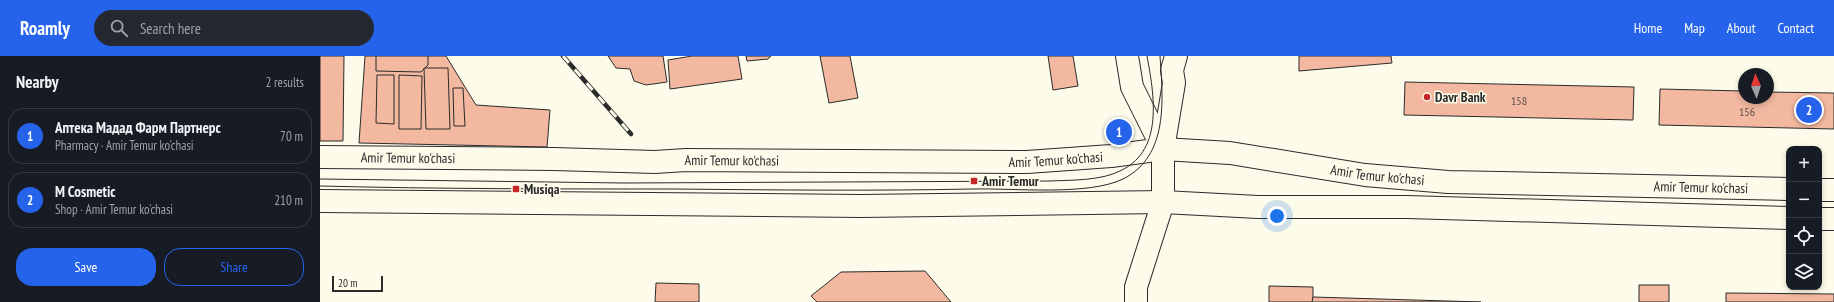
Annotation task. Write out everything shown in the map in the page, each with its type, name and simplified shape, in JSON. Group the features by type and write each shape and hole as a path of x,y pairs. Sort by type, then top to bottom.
{"main road":[{"path":"1126,56 1132,88 1163,149"},
{"path":"1136,302 1136,287 1163,202 1163,149 1174,83 1172,70 1176,56"},
{"name":"Amir Temur ko'chasi","path":"320,157 554,159 655,162 686,160 1027,162 1111,156 1163,149 1230,153 1365,175 1448,182 1786,189"},
{"path":"1822,190 1834,190"},
{"name":"Amir Temur ko'chasi","path":"320,201 861,206 1163,202 1258,207 1415,207 1786,218"},
{"path":"1822,219 1834,219"}],"building":[{"path":"320,56 344,56 343,141 320,141"},
{"path":"365,56 446,56 476,105 550,110 547,147 359,143"},
{"path":"376,56 428,56 428,65 421,72 376,71"},
{"path":"608,56 663,56 667,82 646,85 634,81 630,69 616,68"},
{"path":"692,56 738,56 742,79 670,89 668,60"},
{"path":"746,56 771,56 768,59 747,61"},
{"path":"820,56 850,56 858,98 829,103"},
{"path":"1048,56 1073,56 1078,86 1053,90"},
{"path":"1299,56 1391,56 1392,63 1299,71"},
{"path":"424,68 448,68 450,129 426,129"},
{"path":"377,75 394,75 394,124 376,123"},
{"path":"399,75 422,76 421,129 399,129"},
{"path":"1405,82 1634,87 1633,120 1404,115"},
{"path":"453,88 463,88 465,126 454,126"},
{"path":"1660,89 1738,91 1738,104 1774,104 1774,92 1834,93 1834,129 1659,125"},
{"path":"925,271 951,302 817,302 811,296 841,272"},
{"path":"656,283 699,284 699,302 655,302"},
{"path":"1639,285 1669,285 1669,302 1639,302"},
{"path":"1269,286 1313,287 1313,302 1269,302"},
{"path":"1726,293 1834,294 1834,302 1726,302"},
{"path":"1313,297 1481,302 1312,302"}],"tram line":[{"path":"320,179 624,183 1049,181 1096,178 1114,174 1122,170 1135,161 1145,149 1150,135 1153,119 1152,87 1147,56"},
{"path":"320,186 824,190 1050,190 1091,188 1123,179 1138,169 1149,156 1156,141 1162,108 1160,56"}],"railway":[{"path":"563,56 631,134"}],"place":[{"name":"Davr Bank","path":"1427,97"},
{"name":"M Cosmetic","path":"1809,110"},
{"name":"Аптека Мадад Фарм Партнерс","path":"1119,132"},
{"name":"Amir Temur","path":"974,181"},
{"name":"Musiqa","path":"516,189"}]}
